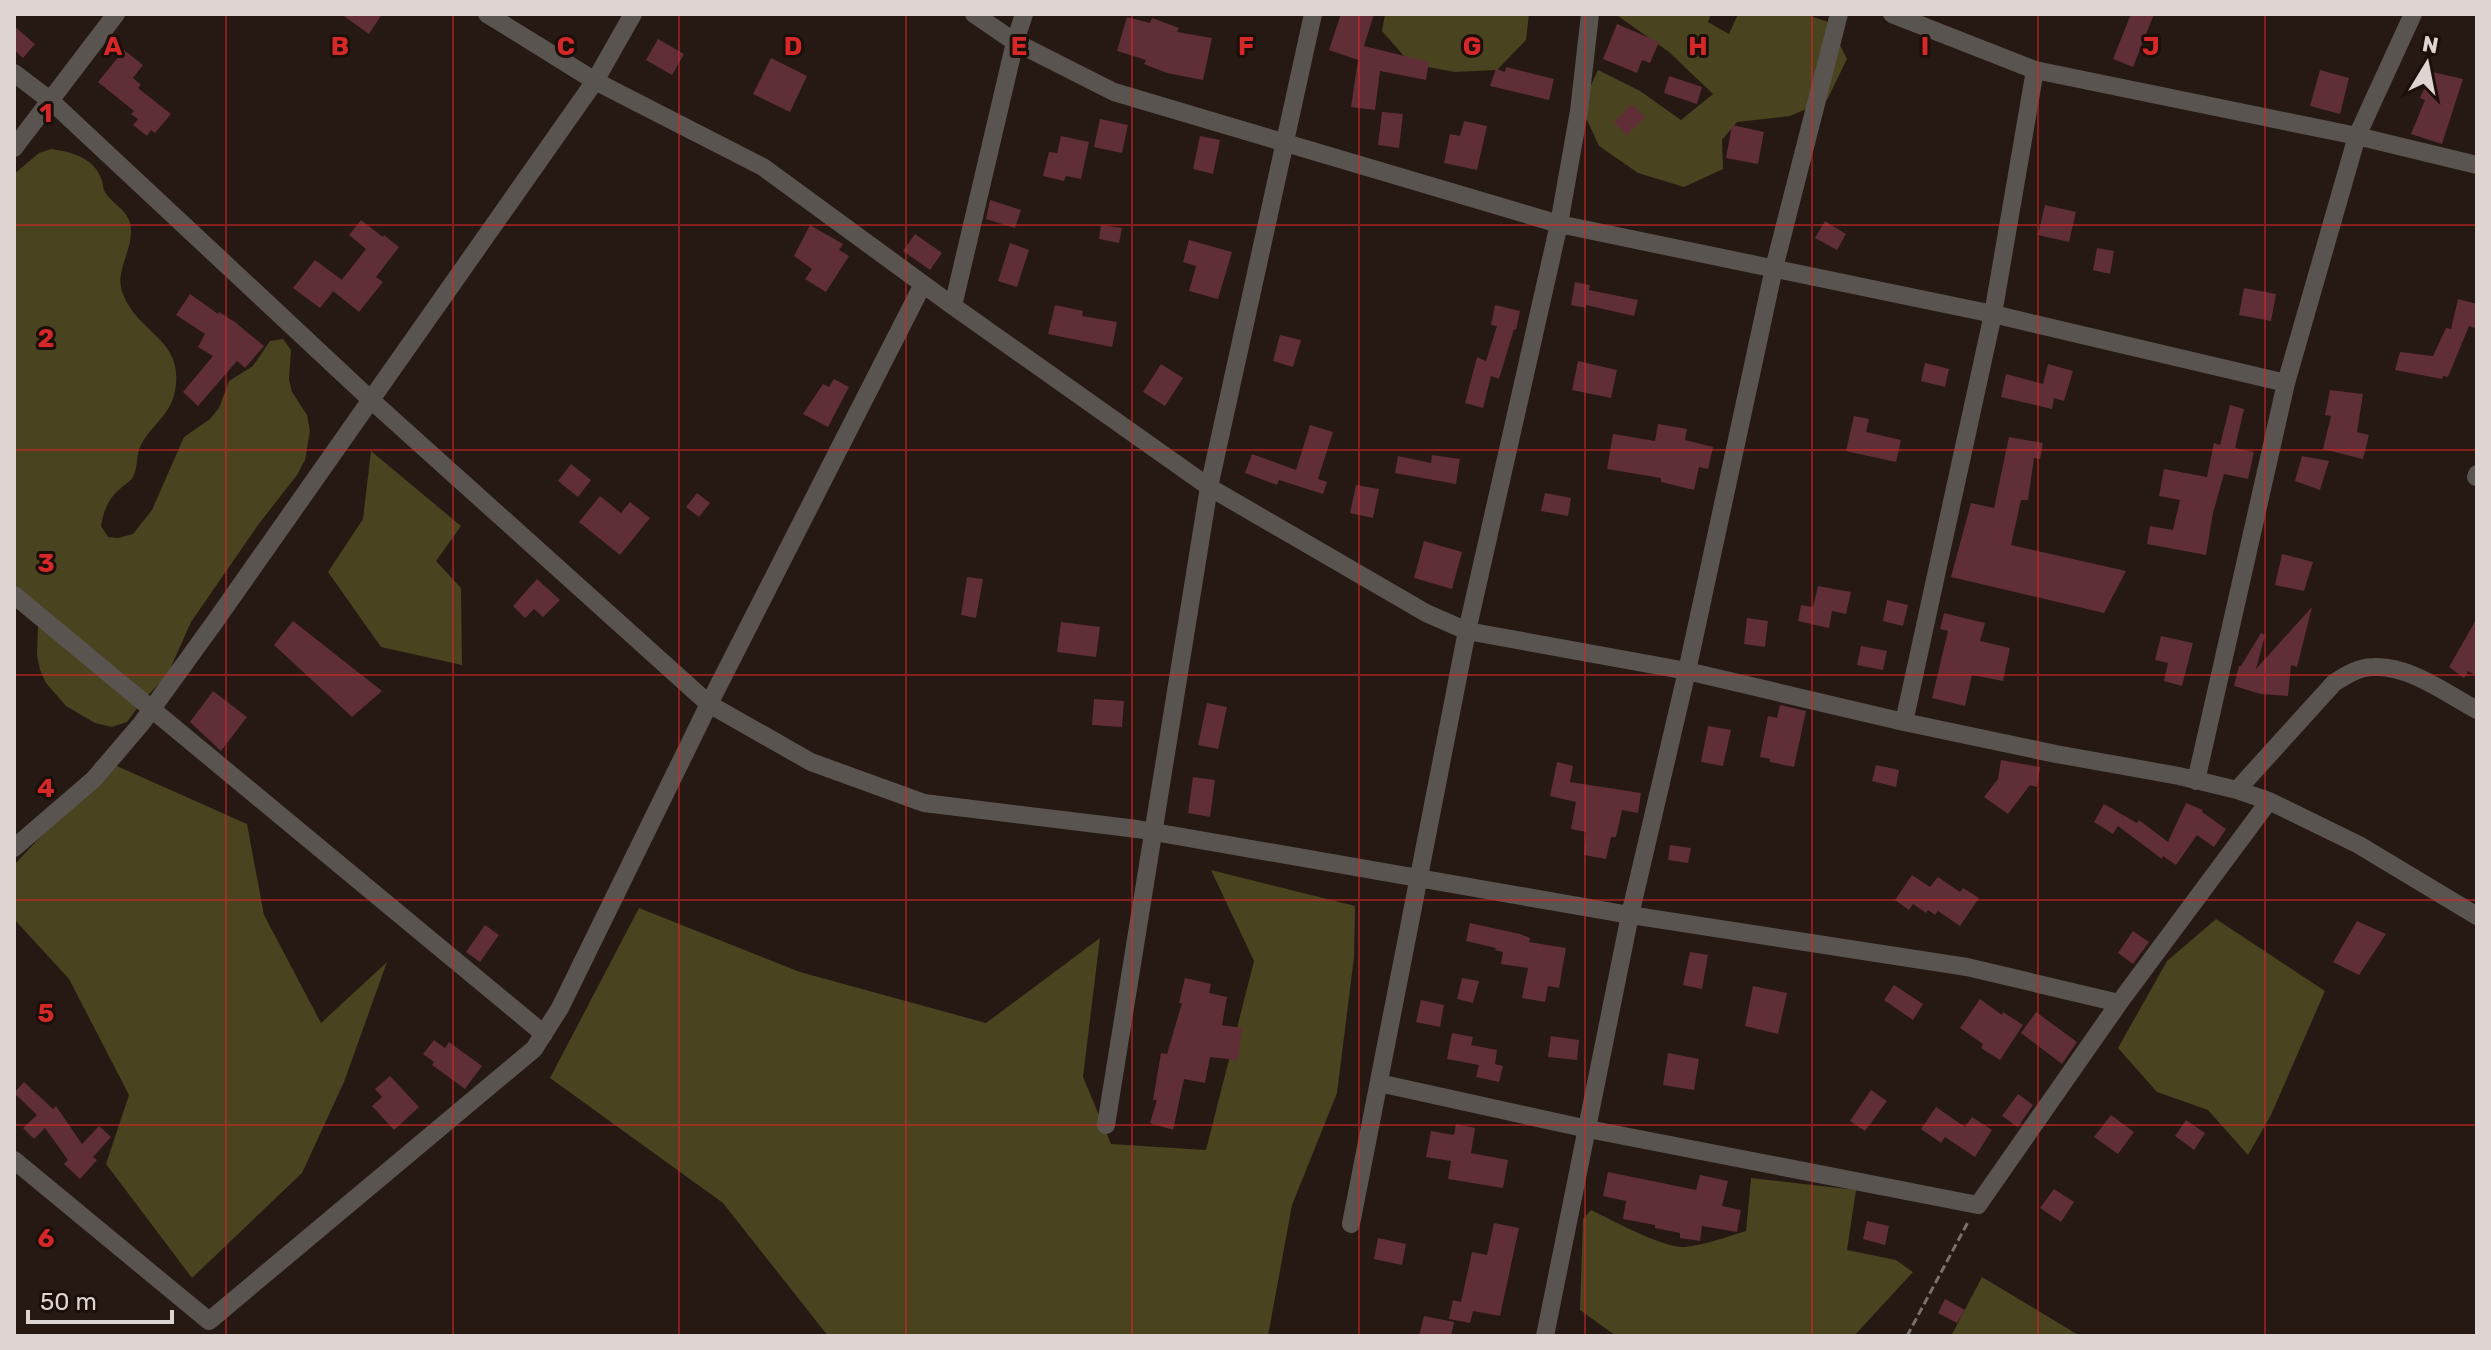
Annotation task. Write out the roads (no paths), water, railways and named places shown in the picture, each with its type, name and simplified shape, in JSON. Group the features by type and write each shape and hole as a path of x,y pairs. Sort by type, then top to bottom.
{"street":[{"path":"14,148 116,14"},
{"path":"487,14 595,81 763,167 1209,487 1426,613 1467,631 1687,671 1904,722 2237,790 2269,801 2359,845 2477,916"},
{"path":"14,848 94,779 152,709 595,81 633,14"},
{"path":"974,14 1015,42 1114,92 1559,224 1993,314 2286,383"},
{"path":"953,306 1024,14"},
{"path":"1106,1125 1209,487 1313,14"},
{"path":"1351,1224 1467,631 1559,224 1579,111 1590,14"},
{"path":"1545,1336 1630,915 1687,671 1774,268 1839,14"},
{"path":"1892,14 2035,70 2357,136 2477,165"},
{"path":"2196,781 2286,383 2357,136 2413,14"},
{"path":"1904,722 1993,314 2035,70"},
{"path":"14,73 51,101 371,400 709,704 811,762 924,803 1153,831 1630,915 1967,967 2119,1003"},
{"path":"14,1160 209,1321 534,1049 560,1008 709,704 923,284"},
{"path":"14,595 544,1034"},
{"path":"2237,790 2334,683 2351,671 2374,667 2395,669 2477,710"},
{"path":"1379,1083 1588,1129 1978,1205 2119,1003 2269,801"}]}
